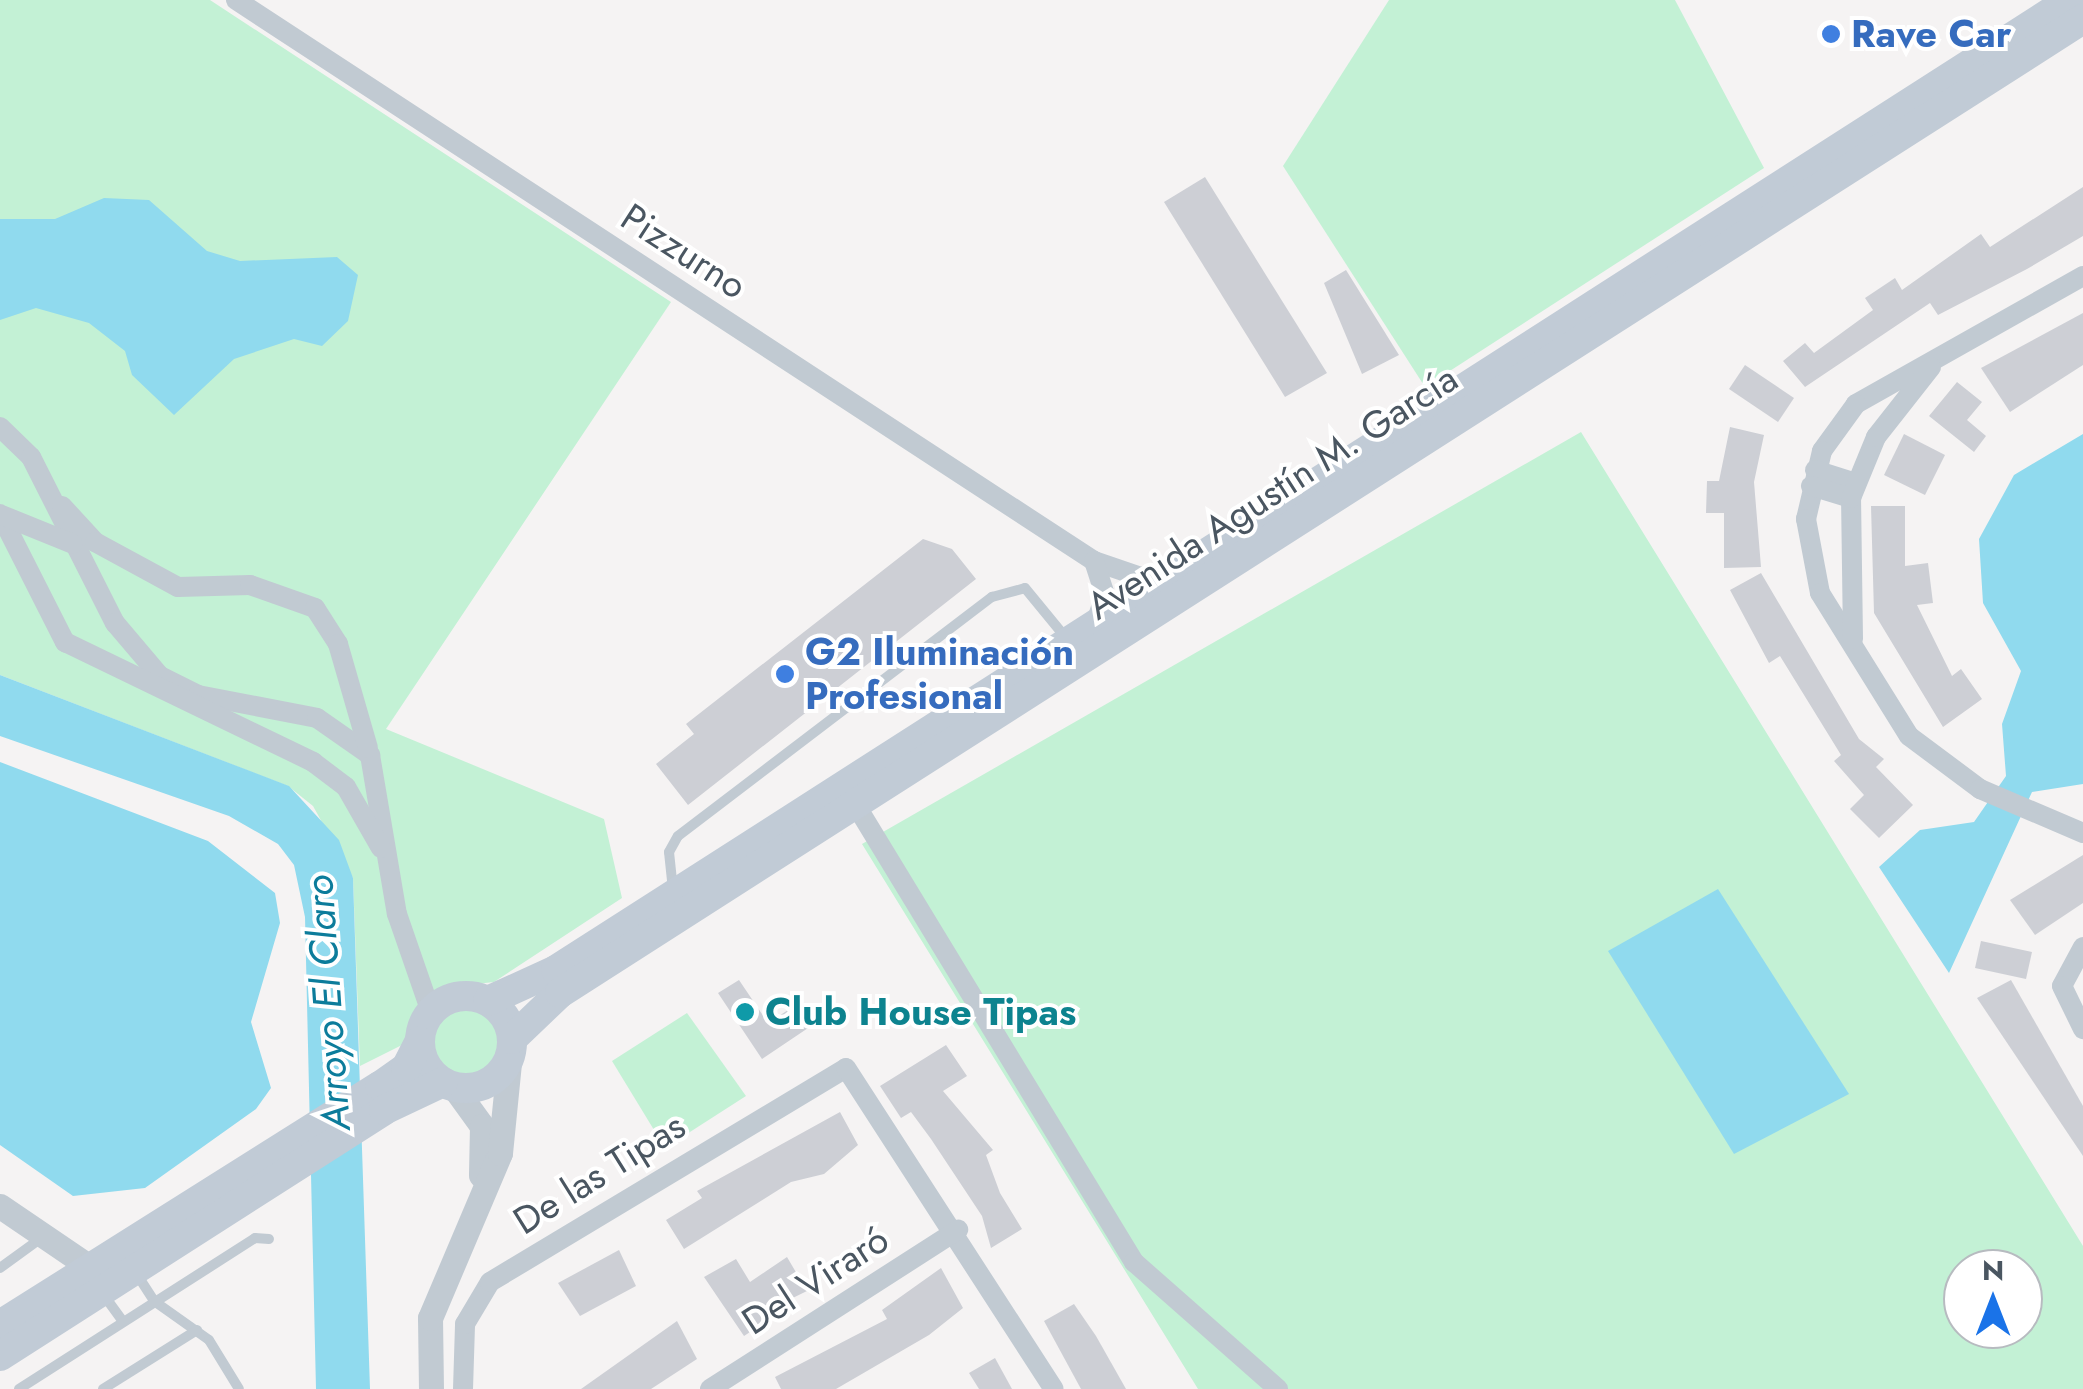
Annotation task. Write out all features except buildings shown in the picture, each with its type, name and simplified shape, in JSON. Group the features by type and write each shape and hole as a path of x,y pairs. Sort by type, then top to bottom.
{"main road":[{"name":"Avenida Agustín M. García","path":"488,1001 674,895 2070,0"},
{"name":"Avenida Agustín M. García","path":"511,1046 560,993 2083,20"},
{"path":"0,1356 108,1276 382,1098 406,1068 431,1012 458,996 488,1001 511,1046 482,1085 448,1084 382,1098"},
{"path":"420,1041 448,1084"},
{"path":"0,1325 108,1276 297,1153"}],"street":[{"name":"Pizzurno","path":"236,0 1094,561 1161,584"},
{"path":"2083,276 1856,404 1813,478 1811,569 1909,736 1980,789 2037,817 2083,833"},
{"path":"1854,646 1854,490 1891,414 1940,358"},
{"path":"0,427 54,498 95,542 161,579 250,585 315,608 338,644 370,755 393,876 431,1012"},
{"path":"1813,478 1854,490"},
{"path":"54,498 73,544 115,623 160,676 198,694 317,718 370,755"},
{"path":"2,514 73,544"},
{"path":"2,514 34,596 65,642 313,762 368,816 393,876"},
{"path":"1081,636 1105,595 1094,561"},
{"path":"857,806 1134,1262 1278,1389"},
{"path":"2083,947 2062,986 2083,1029"},
{"path":"431,1389 430,1318 480,1190 500,1153 511,1046"},
{"name":"De las Tipas","path":"463,1389 465,1324 490,1282 846,1068 958,1230"},
{"path":"448,1084 482,1126 480,1190"},
{"path":"0,1206 108,1276"},
{"path":"958,1230 1054,1389"},
{"name":"Del Viraró","path":"710,1389 958,1230"}],"lane":[{"path":"674,895 670,852 678,836 992,597 1026,588 1081,636"},
{"path":"0,1268 45,1236"},
{"path":"19,1389 255,1238 269,1239"},
{"path":"108,1276 198,1330 239,1389"},
{"path":"108,1276 123,1322"},
{"path":"103,1389 198,1330"}],"green space":[{"path":"0,0 210,0 671,302 386,729 604,819 622,898 494,982 440,988 404,1044 360,1066 353,878 313,806 288,786 0,675"},
{"path":"1389,0 1675,0 1764,168 1425,387 1283,166"},
{"path":"1581,432 2083,1246 2083,1389 1198,1389 862,844"},
{"path":"467,1009 492,1019 502,1044 492,1069 467,1079 442,1069 432,1044 442,1019"},
{"path":"687,1013 746,1096 665,1148 612,1061"}],"water":[{"path":"104,198 149,200 207,251 240,261 337,257 358,275 348,321 322,346 294,339 234,359 174,415 132,375 125,351 89,323 36,308 0,320 0,219 55,219"},
{"path":"2083,434 2083,784 2032,792 1949,973 1879,867 1920,830 1974,822 2006,776 2002,724 2021,671 1983,603 1979,539 2014,475"},
{"name":"Arroyo El Claro","path":"0,675 289,786 339,840 353,878 370,1389 316,1389 305,917 294,865 278,844 229,816 0,736"},
{"path":"0,762 208,841 275,893 280,923 251,1022 271,1088 256,1109 145,1188 73,1196 0,1145"},
{"path":"1718,889 1849,1094 1734,1154 1608,951"}],"place":[{"name":"Rave Car","path":"1831,34"},
{"name":"G2 Iluminación Profesional","path":"785,674"},
{"name":"Club House Tipas","path":"745,1012"}]}
